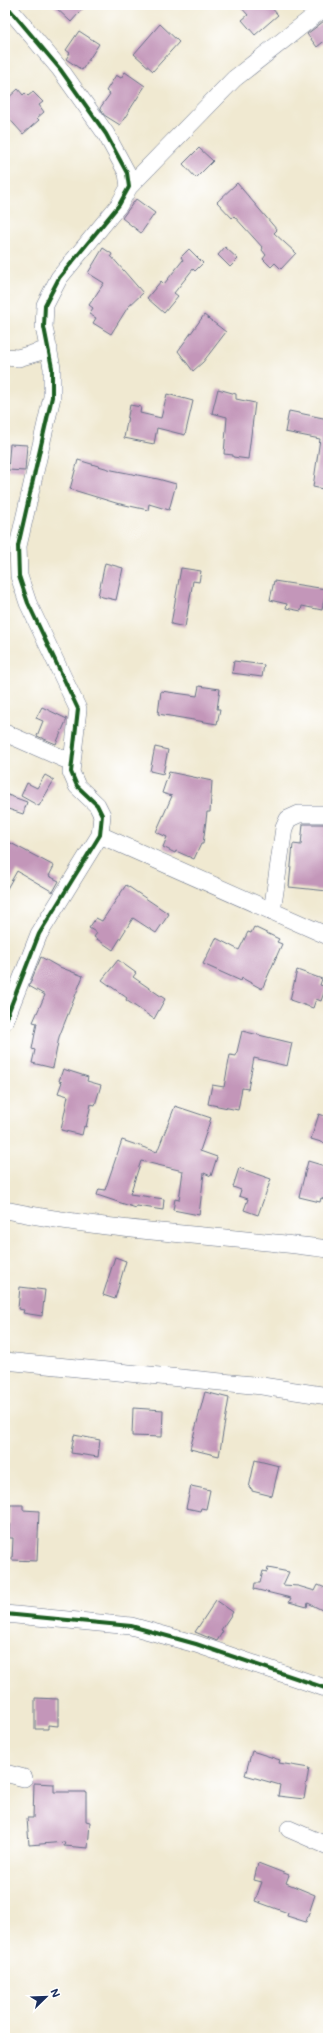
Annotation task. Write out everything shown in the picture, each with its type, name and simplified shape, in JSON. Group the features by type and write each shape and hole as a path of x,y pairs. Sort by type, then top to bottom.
{"street":[{"path":"6,5 60,69 106,134 128,173 129,187"},
{"path":"5,1021 39,934 100,835 102,816 97,805 77,786 71,772 78,709 28,603 19,576 18,546 52,397 52,368 44,327 45,305 59,278 119,205 129,187 234,79 328,5"},
{"path":"5,357 18,358 49,349"},
{"path":"5,733 71,762"},
{"path":"272,912 284,828 288,819 299,814 328,814"},
{"path":"100,835 328,936"},
{"path":"5,1210 59,1221 328,1248"},
{"path":"5,1361 262,1386 328,1396"},
{"path":"5,1614 131,1626 196,1644 328,1689"},
{"path":"5,1773 24,1778"},
{"path":"289,1829 328,1846"}],"building":[{"path":"53,5 86,5 71,22"},
{"path":"239,5 269,5 278,15 255,35 242,20 248,15"},
{"path":"328,18 328,38 317,47 307,34"},
{"path":"160,24 179,42 153,71 134,54"},
{"path":"79,31 99,44 82,70 66,59 70,53 66,50"},
{"path":"125,72 145,86 120,125 104,115 100,108 110,94 106,91 116,75 121,78"},
{"path":"18,89 23,95 25,93 28,96 33,92 43,102 39,105 44,112 37,118 39,120 23,134 5,114 5,101"},
{"path":"199,148 213,161 196,178 183,164"},
{"path":"237,183 277,230 274,233 296,253 281,269 275,263 271,267 263,259 266,255 262,250 263,248 234,216 232,218 217,202"},
{"path":"136,199 155,213 141,233 122,218"},
{"path":"225,247 238,259 230,267 218,255"},
{"path":"103,248 112,254 111,256 143,293 128,307 111,334 93,323 96,318 89,314 93,308 89,305 104,283 88,273"},
{"path":"189,249 203,263 195,271 193,269 174,293 178,296 164,313 147,298 161,281 164,284 183,260 181,257"},
{"path":"204,315 226,332 203,362 193,371 178,351"},
{"path":"218,389 236,394 236,399 255,403 248,459 224,454 227,417 212,413"},
{"path":"167,394 193,401 185,435 157,428 154,444 124,438 130,405 141,407 140,413 161,418"},
{"path":"289,411 328,419 328,490 313,487 320,439 285,432"},
{"path":"10,444 27,445 25,471 8,470"},
{"path":"78,460 112,470 176,484 169,510 149,504 148,510 116,503 70,489"},
{"path":"105,563 123,568 116,600 98,596"},
{"path":"181,568 201,571 199,582 193,581 185,627 171,624"},
{"path":"274,581 326,589 322,610 302,606 301,611 286,608 287,604 270,600"},
{"path":"234,661 264,665 262,677 232,673"},
{"path":"199,686 220,689 217,709 220,709 217,724 158,714 161,691 197,696"},
{"path":"42,707 67,719 56,744 37,736 43,721 36,718"},
{"path":"155,747 168,750 163,774 150,771"},
{"path":"169,772 212,781 210,812 207,812 203,844 201,844 194,859 176,851 175,853 163,847 167,837 156,832 172,796 162,793"},
{"path":"45,775 54,780 39,806 21,796 27,783 37,788"},
{"path":"5,794 27,802 23,814 5,808"},
{"path":"303,824 328,824 328,891 289,887 293,844 301,845"},
{"path":"5,840 54,866 49,876 59,881 53,892 17,871 5,892"},
{"path":"126,885 169,914 156,933 133,918 113,950 94,937 97,933 89,928 96,918 102,921"},
{"path":"254,927 279,939 277,942 282,944 262,989 242,978 241,981 203,964 216,938 239,950 248,932 251,933"},
{"path":"41,957 57,966 83,976 59,1037 53,1068 32,1063 35,1050 32,1049 37,1023 33,1022 45,995 29,986"},
{"path":"118,960 136,973 133,977 165,999 154,1019 126,1000 127,998 102,980"},
{"path":"297,970 322,979 320,985 326,987 321,1001 316,999 313,1008 290,1000"},
{"path":"242,1031 292,1043 287,1066 254,1058 248,1089 242,1088 238,1110 208,1104 212,1085 224,1087 230,1055 236,1056"},
{"path":"63,1069 88,1077 87,1081 101,1085 95,1105 91,1104 86,1127 84,1126 82,1135 61,1130 68,1096 58,1093 62,1082 59,1081"},
{"path":"175,1106 211,1118 200,1151 217,1157 211,1176 204,1173 199,1215 173,1210 175,1199 179,1200 183,1171 141,1161 130,1194 164,1199 163,1210 137,1206 136,1208 97,1195 99,1189 105,1190 122,1140 157,1152"},
{"path":"319,1114 328,1117 328,1144 311,1139"},
{"path":"308,1161 328,1167 328,1201 321,1198 320,1202 299,1197"},
{"path":"239,1168 271,1179 258,1215 244,1210 248,1199 239,1196 241,1190 233,1187"},
{"path":"115,1257 126,1261 115,1299 103,1295"},
{"path":"20,1287 45,1290 42,1316 23,1313 24,1310 18,1309"},
{"path":"205,1392 229,1398 219,1456 190,1449"},
{"path":"133,1408 163,1410 162,1437 132,1436"},
{"path":"74,1435 100,1440 98,1457 71,1453"},
{"path":"255,1460 279,1466 272,1496 252,1491 252,1489 249,1488"},
{"path":"191,1486 210,1490 206,1509 201,1508 200,1511 186,1508"},
{"path":"10,1505 23,1505 23,1510 39,1511 37,1561 12,1560 13,1538 9,1538"},
{"path":"268,1568 289,1572 283,1585 298,1586 315,1591 318,1585 328,1589 328,1613 308,1603 307,1607 289,1602 291,1598 254,1589 255,1583 260,1583 263,1571 267,1572"},
{"path":"216,1600 233,1612 221,1630 223,1631 217,1641 195,1632"},
{"path":"35,1698 58,1699 58,1726 48,1725 48,1729 35,1729"},
{"path":"252,1751 280,1760 279,1763 309,1768 304,1799 278,1796 280,1785 245,1775"},
{"path":"34,1783 54,1784 54,1792 86,1792 86,1821 90,1822 88,1848 64,1846 65,1842 29,1845 27,1818 33,1818"},
{"path":"258,1863 289,1875 286,1883 315,1895 306,1922 287,1916 288,1913 255,1901 262,1882 254,1880"}],"cycle path":[{"path":"5,1021 39,934 100,835 102,815 97,805 77,786 71,772 78,709 28,603 19,576 18,546 52,397 52,368 44,327 45,305 59,278 119,205 129,187 127,173 106,134 60,69 6,5"},
{"path":"5,1614 131,1626 196,1644 328,1689"}]}
